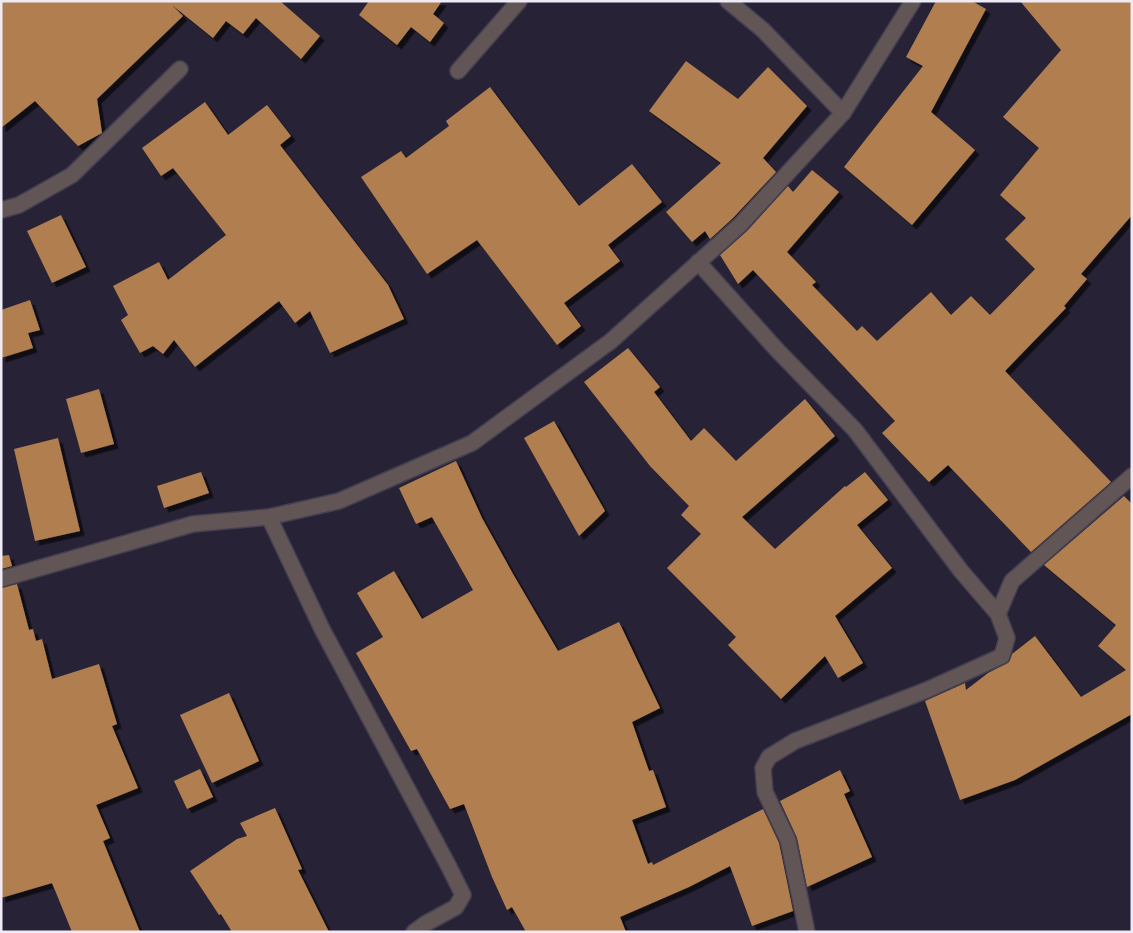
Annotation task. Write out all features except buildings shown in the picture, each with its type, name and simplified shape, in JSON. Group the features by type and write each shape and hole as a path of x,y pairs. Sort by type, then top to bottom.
{"street":[{"path":"458,71 519,1"},
{"path":"728,1 763,30 843,113"},
{"path":"1,579 193,524 269,517 338,501 472,443 611,341 740,225 843,113 912,1"},
{"path":"1,210 18,205 72,175 180,69"},
{"path":"698,262 778,351 855,430 961,571 998,614 1007,638 1002,656 927,690 795,741 769,757 763,768 765,792 788,840 804,931"},
{"path":"998,614 1012,581 1132,476"},
{"path":"269,517 322,629 463,895 456,907 414,932"}]}
